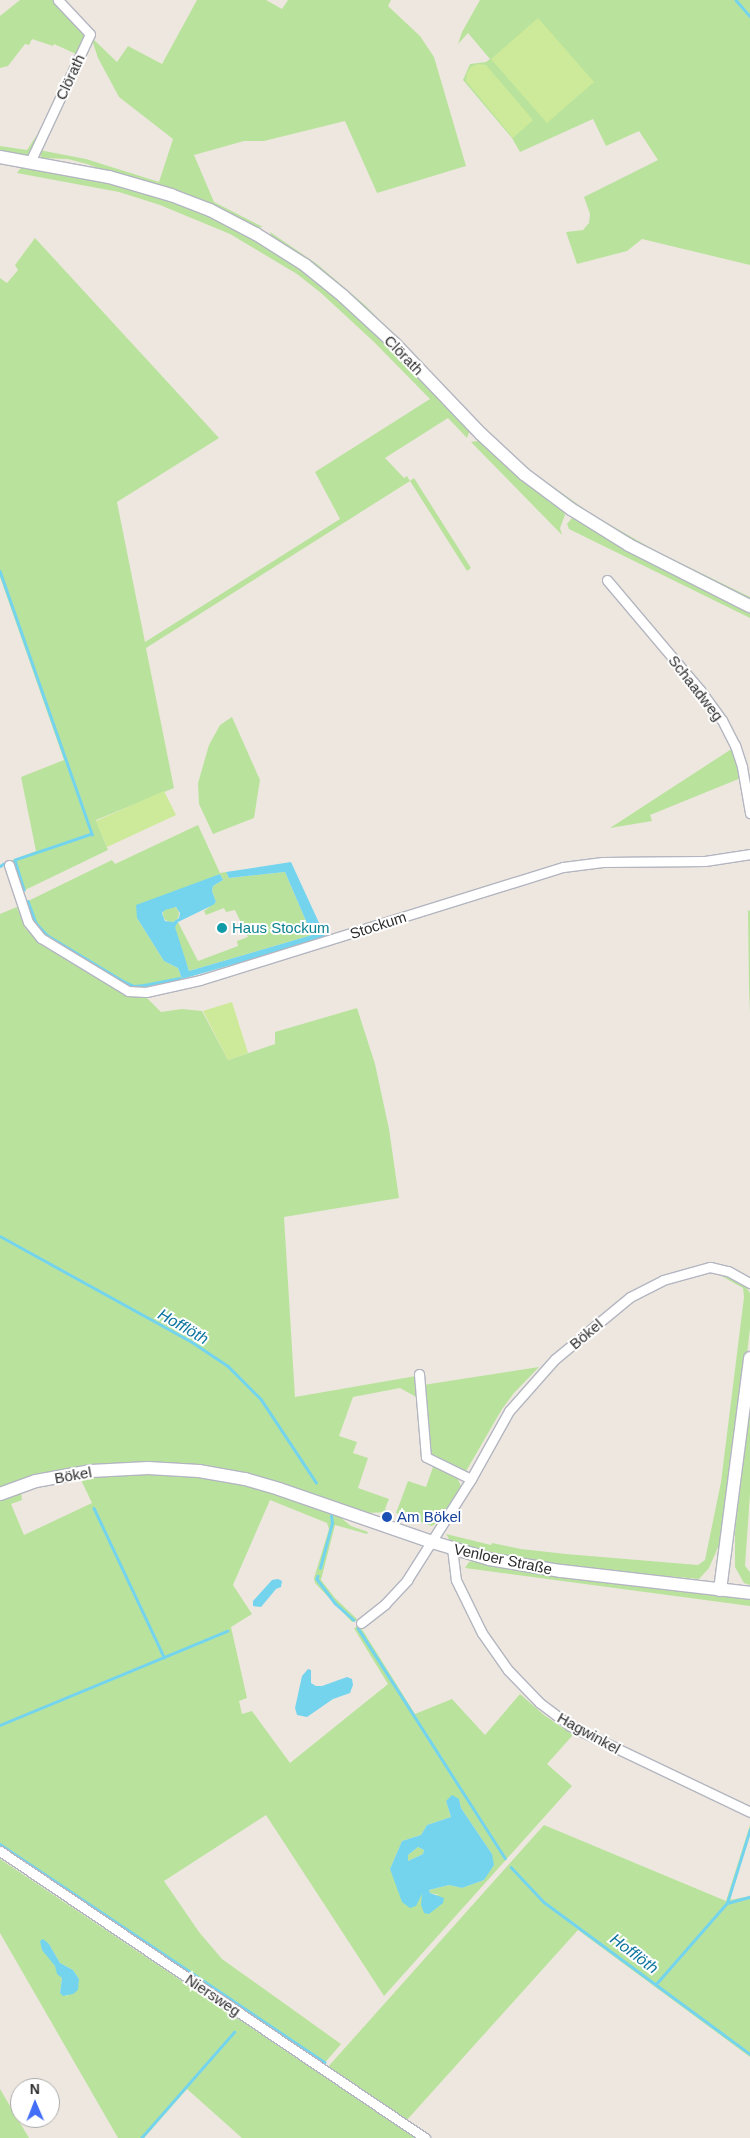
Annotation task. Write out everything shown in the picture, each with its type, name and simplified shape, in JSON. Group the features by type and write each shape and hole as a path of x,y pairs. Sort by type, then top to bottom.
{"main road":[{"name":"Clörath","path":"0,157 109,177 171,195 210,210 256,234 305,265 343,296 394,343 481,434 524,474 571,509 614,536 750,606"},
{"path":"720,1590 750,1358"},
{"name":"Venloer Straße","path":"148,1468 199,1471 245,1479 432,1542 489,1559 560,1571 750,1594"},
{"name":"Bökel","path":"0,1494 36,1482 91,1471 148,1468"}],"street":[{"name":"Clörath","path":"30,162 90,34 58,0"},
{"name":"Schaadweg","path":"607,580 718,714 737,749 745,780 750,813"},
{"name":"Stockum","path":"10,865 28,922 42,938 128,990 146,992 200,980 562,866 603,862 705,861 750,854"},
{"name":"Bökel","path":"360,1622 400,1590 471,1479 509,1410 555,1359 630,1297 663,1280 710,1267 728,1271 750,1283"},
{"path":"419,1374 426,1457 471,1479"},
{"name":"Hagwinkel","path":"452,1548 456,1580 482,1633 508,1670 540,1703 570,1726 750,1812"},
{"name":"Niersweg","path":"0,1851 425,2138"}],"green space":[{"path":"20,0 55,0 86,33 76,54 54,44 53,46 32,39 29,45 25,44 8,66 0,68 0,16"},
{"path":"197,0 266,0 282,9 288,0 391,0 388,6 420,36 434,57 466,166 377,193 345,121 264,141 244,141 194,155 214,202 263,227 256,228 87,164 68,159 41,158 39,150 86,159 159,182 173,139 119,97 98,58 91,37 117,62 128,46 162,64"},
{"path":"480,0 750,0 750,265 642,239 627,251 577,264 566,232 583,230 589,223 590,214 584,197 658,160 639,131 606,146 593,119 520,152 512,138 463,80 470,64 486,62 490,59 468,33 458,44 462,32"},
{"path":"538,18 594,82 547,123 491,59"},
{"path":"478,64 486,65 533,120 513,138 466,81 467,73 471,67"},
{"path":"42,127 29,154 26,156 0,152 0,146 27,150"},
{"path":"23,165 109,180 173,200 245,232 297,264 360,317 470,430 467,438 448,418 385,458 404,478 407,476 410,481 146,648 174,788 96,820 108,850 23,891 14,862 10,861 36,851 21,777 64,760 0,577 0,278 7,283 18,270 15,265 35,238 219,438 117,502 145,642 340,519 315,472 430,399 374,342 321,293 297,274 230,234 160,205 119,192 17,173"},
{"path":"270,232 317,264 366,306 481,425 477,424 272,238"},
{"path":"490,433 531,471 593,515 656,551 750,597 750,601 645,549 561,499 489,438"},
{"path":"471,442 483,442 563,509 565,515 560,528 562,535"},
{"path":"414,478 471,568 467,571 410,481"},
{"path":"572,518 750,611 750,618 569,529 567,524"},
{"path":"232,717 260,780 254,818 213,834 199,804 198,783 209,745 220,725"},
{"path":"733,748 741,778 650,815 652,821 610,828"},
{"path":"164,791 176,815 107,847 96,821"},
{"path":"198,825 220,873 226,872 229,878 285,872 312,935 189,971 175,932 174,927 178,922 198,961 238,946 237,941 248,937 235,910 226,912 224,908 206,915 204,911 216,902 212,891 213,886 223,880 220,874 137,918 164,961 178,968 182,979 133,988 46,936 35,924 26,902 112,860 115,864"},
{"path":"168,906 174,906 179,911 177,920 168,922 163,917 163,911"},
{"path":"17,907 25,928 41,943 128,996 145,996 161,1012 182,1009 202,1011 228,1060 275,1044 275,1032 357,1008 375,1064 389,1129 399,1198 284,1217 295,1397 416,1376 418,1398 400,1388 353,1397 339,1436 357,1442 353,1453 368,1458 358,1488 389,1499 385,1509 391,1512 366,1513 151,1463 0,1489 0,914"},
{"path":"748,910 750,911 750,1014 749,988"},
{"path":"232,1002 248,1053 228,1060 203,1011"},
{"path":"716,1273 745,1285 750,1293 750,1328 741,1407 719,1545 709,1568 699,1579 565,1567 491,1553 451,1542 446,1534 491,1545 492,1543 521,1549 566,1554 698,1565 705,1560 721,1482 744,1297 743,1288"},
{"path":"539,1367 514,1393 502,1409 465,1473 429,1455 423,1385"},
{"path":"750,1406 750,1494 745,1566 750,1572 750,1585 744,1583 735,1567 735,1532"},
{"path":"434,1464 456,1475 461,1486 438,1522 432,1526 396,1513 408,1481 426,1487"},
{"path":"155,1473 247,1485 334,1512 351,1526 368,1532 367,1534 335,1525 321,1580 335,1598 358,1620 352,1622 315,1583 314,1578 329,1529 327,1523 270,1500 233,1585 252,1614 231,1627 247,1698 239,1701 242,1714 252,1711 290,1763 388,1684 354,1628 360,1626 415,1714 452,1699 485,1735 520,1694 544,1715 573,1735 547,1764 572,1786 384,1996 266,1815 164,1881 199,1932 222,1959 341,2044 323,2065 0,1847 0,1500 21,1493 22,1500 11,1504 24,1535 92,1503 82,1482 83,1476","holes":["459,1799 461,1808 492,1854 484,1880 462,1888 449,1885 429,1890 430,1893 440,1895 424,1895 390,1869 402,1841 421,1835 427,1825 451,1817 446,1801"]},
{"path":"478,1560 506,1568 750,1600 750,1606 465,1568 469,1562"},
{"path":"544,1825 726,1901 750,1825 750,1833 730,1900 750,1896 750,2057 578,1930 406,2121 327,2068"},
{"path":"418,1847 424,1850 423,1854 408,1861 408,1855"},
{"path":"0,1859 415,2138 242,2138 187,2089 144,2138 118,2138 0,1933","holes":["49,1944 60,1963 73,1970 79,1979 67,1996 60,1993 62,1978 55,1966"]},
{"path":"0,2089 10,2106 10,2128 23,2128 29,2138 0,2138"}],"water":[{"path":"291,862 326,938 182,979 178,968 164,961 137,918 136,905 220,874 223,880 213,886 212,891 216,902 178,922 175,927 189,971 312,935 285,872 229,878 226,872","holes":["176,907 180,913 179,918 173,922 165,921 162,913 165,910"]},
{"path":"278,1579 282,1581 281,1587 276,1589 261,1607 253,1606 253,1601 272,1580"},
{"path":"308,1669 311,1670 311,1683 316,1686 322,1686 347,1677 352,1679 353,1685 350,1693 333,1699 307,1717 297,1715 295,1708 302,1676"},
{"path":"452,1795 459,1799 461,1808 492,1854 494,1865 484,1880 462,1888 449,1885 429,1890 430,1893 444,1898 443,1903 429,1914 424,1913 421,1905 422,1894 416,1906 410,1908 402,1902 390,1869 402,1841 421,1835 427,1825 451,1817 446,1801","holes":["418,1847 424,1850 423,1854 408,1861 408,1855"]},
{"path":"43,1939 49,1944 60,1963 73,1970 79,1979 78,1990 73,1994 63,1996 60,1993 62,1978 57,1974 55,1966 42,1950 40,1941"}],"waterway":[{"path":"736,0 750,16"},
{"path":"0,571 92,834 15,860 24,890"},
{"path":"28,901 36,923 47,935 125,982 134,986 179,978"},
{"name":"Hofflöth","path":"0,1236 192,1342 228,1366 261,1399 316,1482"},
{"path":"94,1508 164,1657"},
{"name":"Hofflöth","path":"320,1568 332,1523 331,1516"},
{"name":"Hofflöth","path":"318,1576 317,1579 335,1603 354,1620"},
{"name":"Hofflöth","path":"358,1628 505,1858"},
{"path":"0,1725 227,1631"},
{"path":"727,1903 750,1829"},
{"path":"0,1844 324,2062"},
{"name":"Hofflöth","path":"511,1867 544,1902 750,2054"},
{"path":"656,1984 727,1903 750,1897"},
{"path":"141,2138 234,2032"}],"place":[{"name":"Haus Stockum","path":"222,928"},
{"name":"Am Bökel","path":"387,1517"}]}
